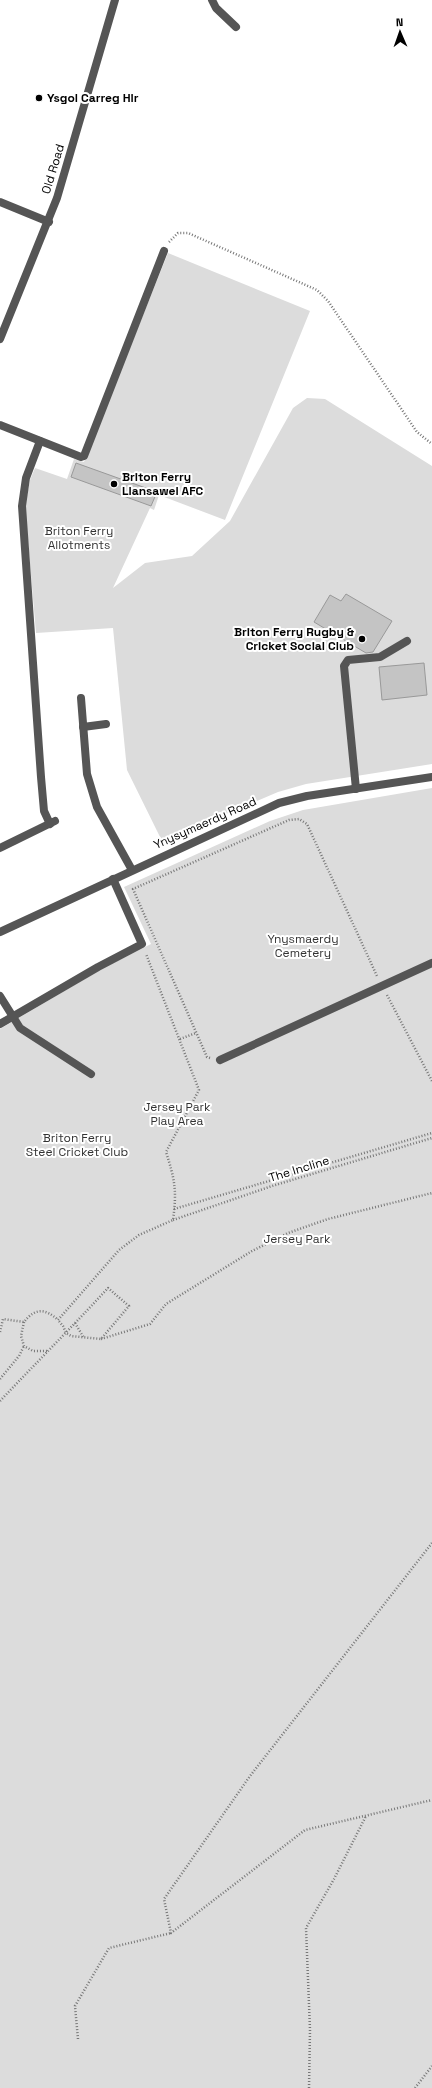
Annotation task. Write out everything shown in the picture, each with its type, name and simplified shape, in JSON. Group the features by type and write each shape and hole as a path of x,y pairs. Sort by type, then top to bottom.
{"street":[{"name":"Old Road","path":"0,339 49,222 115,0"},
{"path":"212,0 216,8 236,27"},
{"path":"0,202 49,222"},
{"path":"0,425 81,457 84,456 164,251"},
{"path":"0,848 53,823 44,811 22,506 26,478 40,441"},
{"path":"356,789 344,666 348,660 380,657 407,640"},
{"path":"81,698 87,774 98,807 132,870"},
{"path":"83,727 106,724"},
{"name":"Ynysymaerdy Road","path":"0,932 279,803 307,796 432,777"},
{"path":"0,1024 98,967 142,944 113,879"},
{"path":"220,1060 432,963"},
{"path":"0,996 20,1028 91,1074"}],"path":[{"path":"164,251 170,240 178,233 188,232 317,290 328,301 417,432 432,444"},
{"path":"220,1060 207,1057 133,889 289,820 299,819 307,824 382,986 432,1081"},
{"path":"142,944 199,1090 166,1152 176,1186 172,1220"},
{"path":"180,1039 196,1032"},
{"path":"174,1209 432,1133"},
{"name":"The Incline","path":"58,1320 119,1250 139,1235 172,1220 272,1186 432,1138"},
{"path":"48,1351 32,1351 24,1346 21,1336 24,1322 31,1314 41,1311 50,1313 63,1326 66,1333 71,1336 101,1339 150,1324 166,1304 252,1251 288,1233 328,1219 432,1193"},
{"path":"0,1401 108,1288 129,1306 101,1339"},
{"path":"0,1332 1,1319 24,1322"},
{"path":"75,1323 85,1338"},
{"path":"0,1379 19,1356 24,1346"},
{"path":"171,1933 164,1899 250,1776 432,1543"},
{"path":"78,2039 75,2006 108,1948 171,1933 305,1830 432,1800"},
{"path":"309,2088 310,2030 306,1928 334,1879 366,1816"},
{"path":"415,2088 432,2066"}],"green space":[{"name":"Briton Ferry Allotments","path":"168,253 310,311 225,520 159,495 154,510 150,508 113,588 145,563 192,556 230,521 293,408 307,398 325,399 432,466 432,764 306,784 278,792 162,841 127,770 113,628 36,633 25,506 30,480 35,468 67,479 74,459 84,462"},
{"path":"432,788 432,2088 0,2088 0,1029 105,967 151,944 124,887 270,821 303,810"}],"building":[{"name":"Briton Ferry Llansawel AFC","path":"76,463 157,492 151,506 71,477"},
{"name":"Briton Ferry Rugby & Cricket Social Club","path":"346,594 392,621 373,652 366,653 314,622 330,595 341,601"},
{"path":"424,663 427,695 382,700 379,667"}],"place":[{"name":"Ysgol Carreg Hir","path":"39,98"},
{"name":"Briton Ferry Llansawel AFC","path":"114,484"},
{"name":"Briton Ferry Rugby & Cricket Social Club","path":"362,639"}],"park label":[{"name":"Ynysmaerdy Cemetery","path":"303,946"},
{"name":"Jersey Park Play Area","path":"177,1114"},
{"name":"Briton Ferry Steel Cricket Club","path":"77,1145"},
{"name":"Jersey Park","path":"297,1239"}]}
